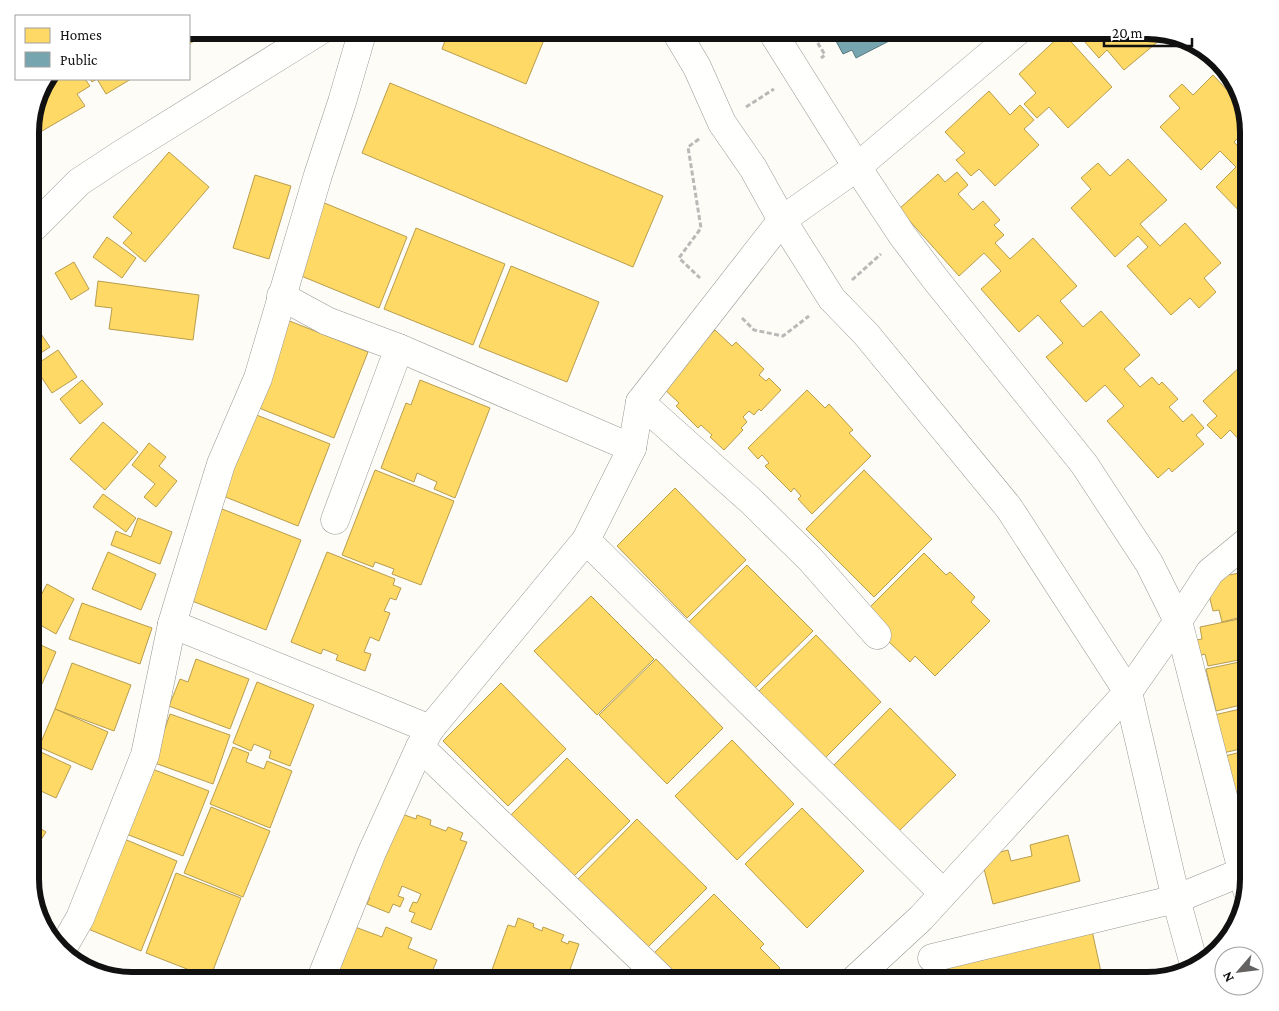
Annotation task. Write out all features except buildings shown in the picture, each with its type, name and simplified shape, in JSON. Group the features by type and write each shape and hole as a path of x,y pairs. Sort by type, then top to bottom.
{"street":[{"path":"39,222 79,182 306,39"},
{"path":"66,944 80,918 145,755 172,624 221,464 258,378 281,296 361,39"},
{"path":"680,39 697,67 722,123 753,168 782,220 832,299 866,334 1010,508 1128,692 1176,899 1193,961"},
{"path":"777,39 902,235 1084,464 1149,563 1178,620 1240,855"},
{"path":"324,972 372,852 425,738 586,540 632,448 640,402 782,220 857,167 1008,39"},
{"path":"281,296 327,321 399,348 632,448"},
{"path":"335,520 399,348"},
{"path":"640,402 752,500 810,559 877,635"},
{"path":"586,540 944,893"},
{"path":"863,972 921,918 1128,692 1210,572 1240,547"},
{"path":"172,624 425,738 655,972"},
{"path":"921,918 934,969 1240,880"}]}
